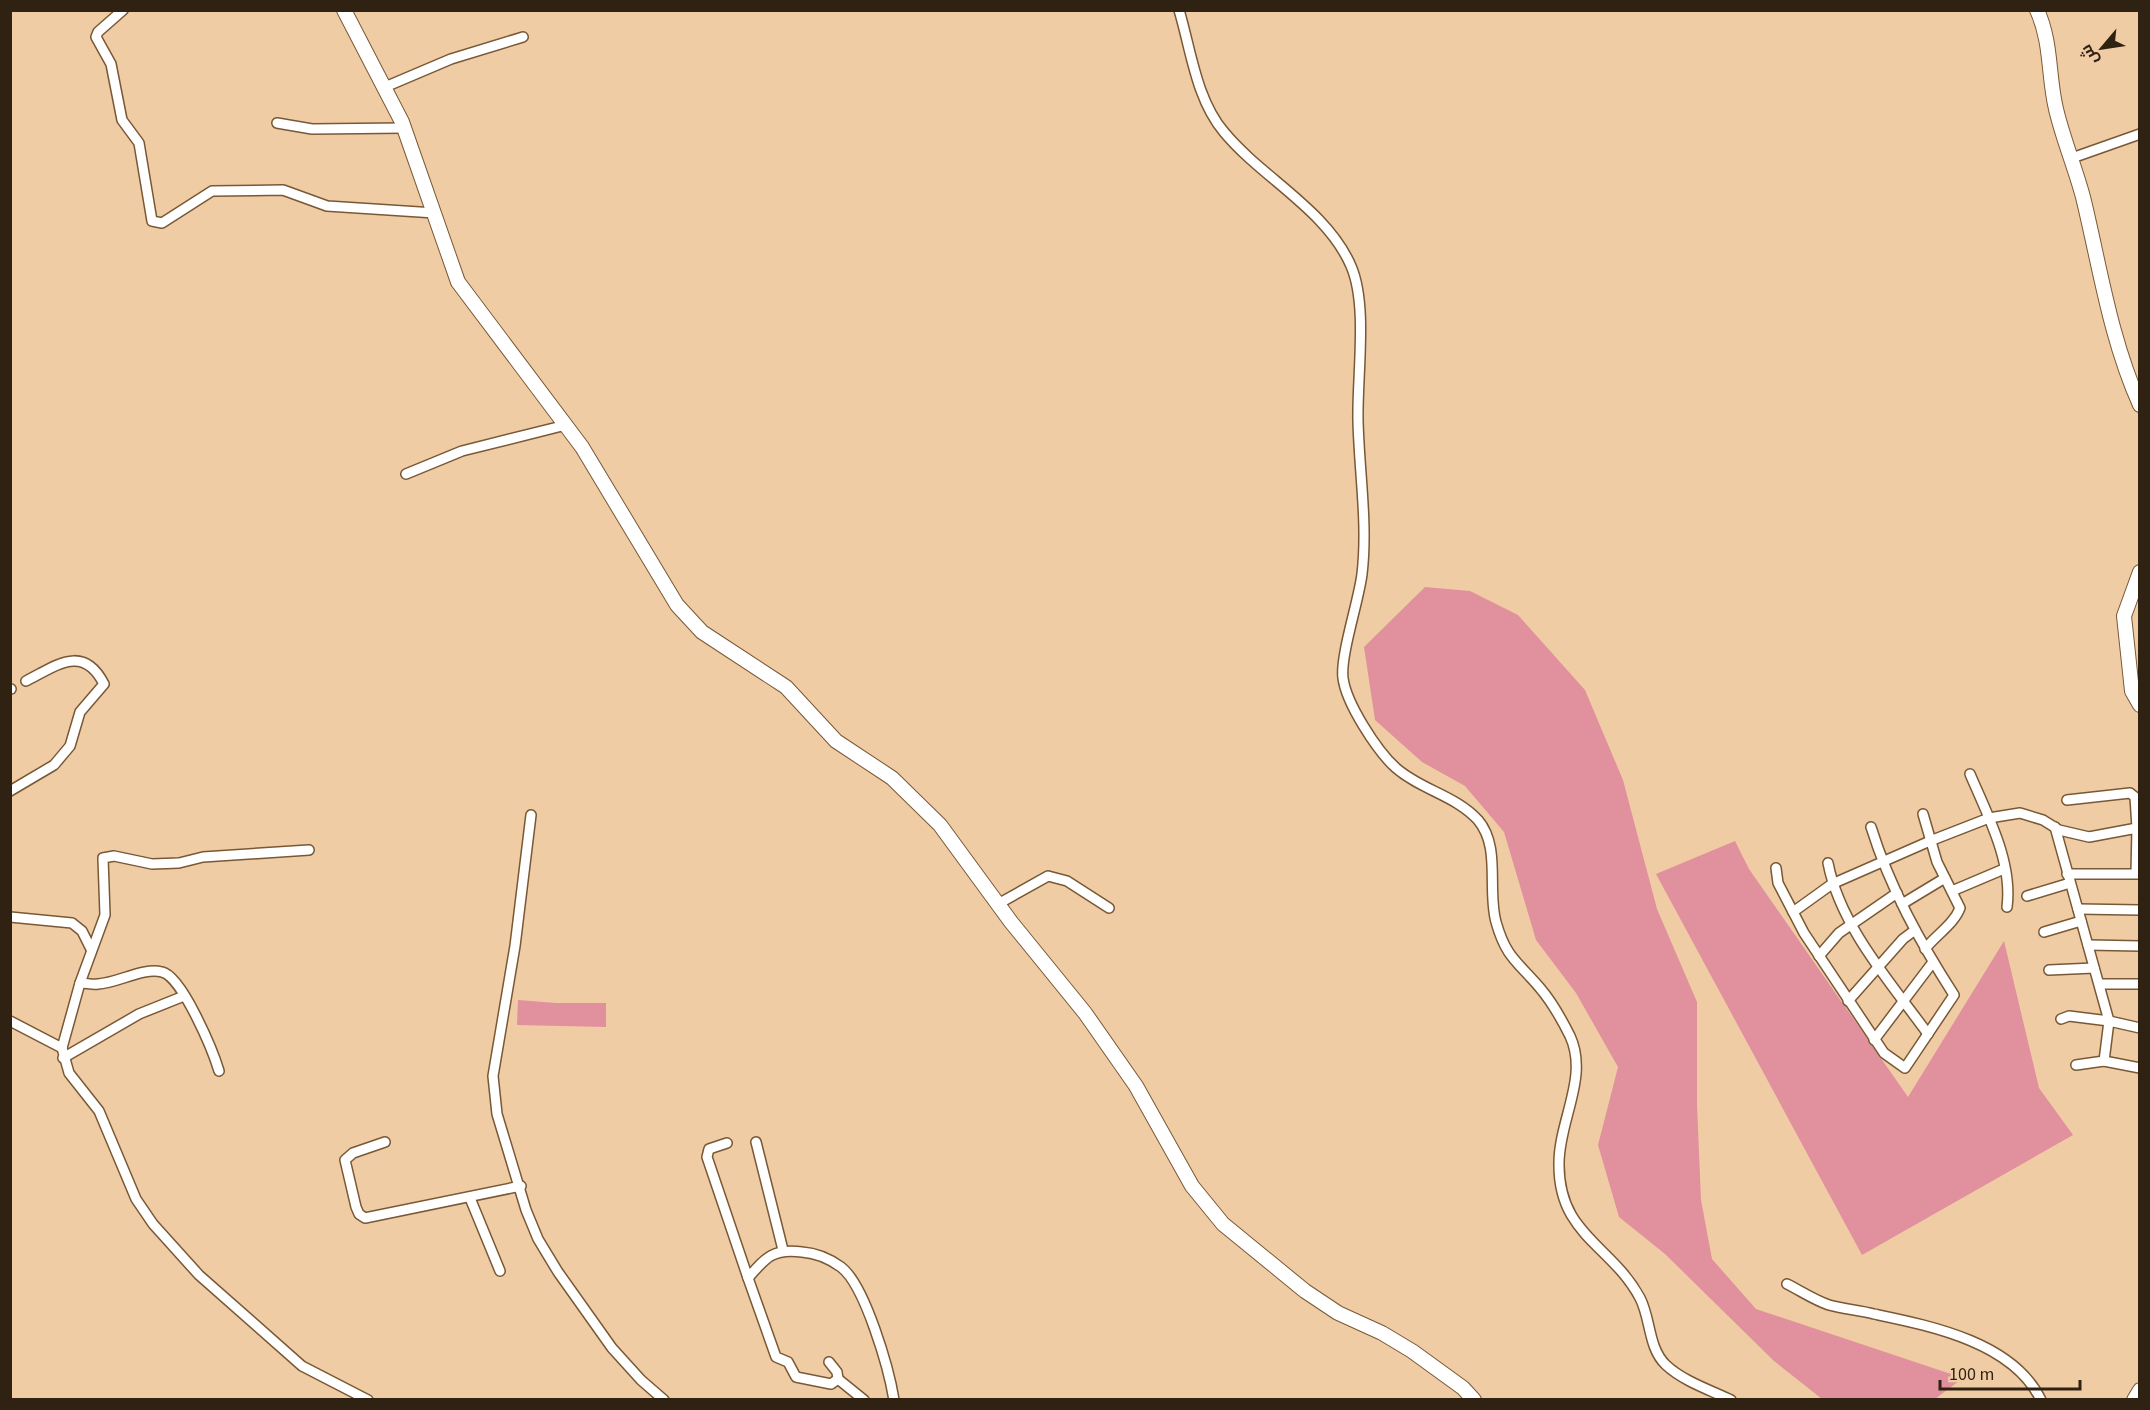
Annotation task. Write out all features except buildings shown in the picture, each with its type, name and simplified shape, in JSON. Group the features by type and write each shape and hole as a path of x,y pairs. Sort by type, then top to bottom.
{"street":[{"path":"123,10 98,32 96,37 111,64 123,120 140,143 152,221 162,224 212,191 283,190 327,206 435,213"},
{"path":"344,10 405,129 458,282 566,425 618,504 677,605 689,620 717,643 786,687 836,741 909,791 940,825 998,904 1086,1013 1136,1086 1192,1186 1223,1224 1305,1291 1338,1313 1382,1333 1412,1351 1463,1388 1474,1400"},
{"path":"1179,10 1197,77 1222,130 1253,164 1314,214 1347,259 1358,287 1361,309 1358,424 1364,534 1360,588 1343,677 1353,705 1378,746 1397,769 1466,808 1488,834 1492,852 1492,899 1502,942 1515,964 1545,995 1568,1032 1577,1052 1577,1071 1564,1119 1558,1162 1562,1199 1587,1238 1635,1289 1643,1305 1652,1340 1660,1358 1676,1372 1731,1400"},
{"path":"2037,10 2050,52 2055,106 2072,158 2113,330 2139,405"},
{"path":"385,87 451,59 523,37"},
{"path":"277,123 312,129 405,129"},
{"path":"2072,158 2139,135"},
{"path":"406,474 462,451 566,425"},
{"path":"2139,572 2124,616 2132,691 2139,705"},
{"path":"10,791 54,765 70,746 80,712 105,684 99,674 84,662 70,659 26,681"},
{"path":"1970,774 1989,818 2004,869 2007,907"},
{"path":"2027,896 2069,879 2138,873 2135,797 2130,793 2067,800"},
{"path":"1793,912 1832,884 1989,818 2020,813 2089,837 2138,828"},
{"path":"1923,814 1930,841 1960,908 1956,918 1937,934 1925,949"},
{"path":"531,815 515,946 493,1076 497,1114 521,1186 526,1210 538,1239 563,1280 612,1348 641,1380 664,1400"},
{"path":"1776,868 1778,883 1793,912 1848,1001 1884,1053 1905,1068 1954,995 1925,949 1902,904 1882,863 1871,827"},
{"path":"2055,827 2109,1021 2104,1061"},
{"path":"309,850 213,856 178,863 152,864 114,856 103,858 105,915 80,983 62,1053 69,1073 99,1111 136,1199 177,1252 229,1304 302,1366 368,1400"},
{"path":"1828,863 1832,884 1852,924 1928,1034"},
{"path":"1952,891 2004,869"},
{"path":"998,904 1048,876 1067,881 1109,908"},
{"path":"1902,904 1945,878"},
{"path":"1819,956 1839,933 1897,893"},
{"path":"2078,909 2139,910"},
{"path":"10,917 72,923 82,931 91,949"},
{"path":"2044,932 2081,921"},
{"path":"1848,1001 1903,939 1915,930"},
{"path":"2088,945 2139,946"},
{"path":"1874,1040 1933,962"},
{"path":"2049,970 2094,968"},
{"path":"80,983 98,985 147,972 163,971 171,977 184,996 209,1040 219,1071"},
{"path":"2100,984 2139,984"},
{"path":"62,1053 139,1014 184,996"},
{"path":"2061,1018 2069,1016 2109,1021 2139,1028"},
{"path":"10,1021 62,1053"},
{"path":"2076,1065 2104,1061 2139,1068"},
{"path":"385,1142 353,1153 345,1160 359,1214 365,1218 521,1186"},
{"path":"756,1142 783,1250"},
{"path":"727,1143 709,1149 707,1156 776,1357 788,1362 796,1377 831,1384 838,1379"},
{"path":"470,1198 500,1271"},
{"path":"748,1278 764,1259 783,1250 807,1252 842,1268 854,1283 872,1323 894,1400"},
{"path":"1787,1284 1830,1305 1915,1323 1959,1337 1999,1355 2026,1375 2041,1400"},
{"path":"829,1362 838,1379 864,1400"},
{"path":"2134,1400 2139,1390"}],"shaded area":[{"path":"1425,587 1470,591 1518,615 1585,690 1623,780 1657,909 1697,1002 1697,1105 1701,1200 1712,1259 1756,1309 1963,1378 1935,1399 1822,1399 1774,1361 1665,1254 1619,1217 1598,1145 1618,1067 1576,993 1536,940 1504,832 1465,786 1422,762 1375,720 1364,647"},
{"path":"1735,841 1749,869 1908,1097 2004,941 2039,1088 2073,1135 1862,1255 1656,874"},
{"path":"518,1000 606,1003 606,1027 517,1025"}]}
